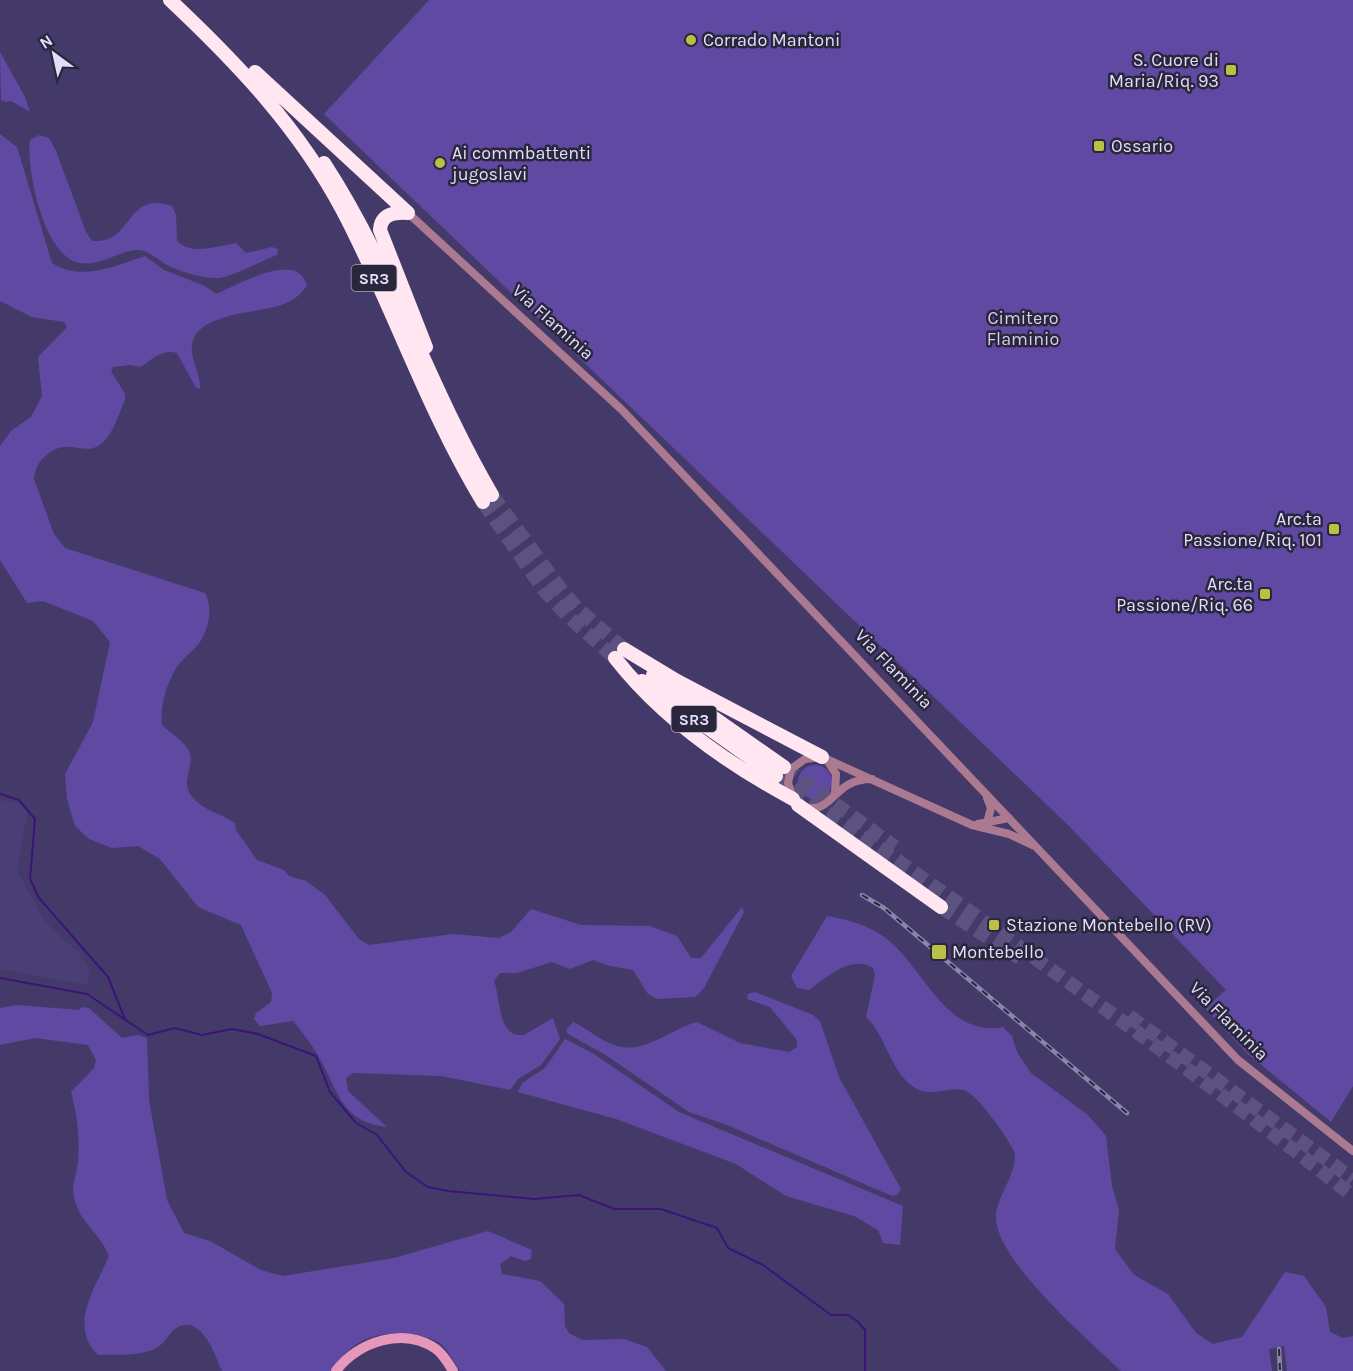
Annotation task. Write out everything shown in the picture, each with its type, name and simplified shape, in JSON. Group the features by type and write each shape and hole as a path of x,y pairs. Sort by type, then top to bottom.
{"highway":[{"name":"SR3","path":"170,0 268,99 302,144 326,182 360,245 457,457 488,499 439,398 367,237 337,182 304,132 255,72 178,0"},
{"path":"255,72 408,213"},
{"path":"408,213 396,212 386,217 380,223 380,230 436,375 439,398"},
{"name":"SR3","path":"620,653 780,772"},
{"path":"620,653 822,757"},
{"path":"620,653 645,695 673,720 759,780 796,802 941,907"}],"street":[{"name":"Via Flaminia","path":"408,213 622,410 1238,1060 1353,1150"},
{"path":"872,779 851,781 828,803 816,808 796,802 788,783 791,769 805,759 822,757 872,779 950,814 972,825 1019,837 1036,846"},
{"path":"822,757 831,764 836,774 837,785 833,797"},
{"path":"983,792 991,808 987,823"},
{"path":"972,825 1012,820"},
{"path":"993,830 1012,820"},
{"path":"336,1371 352,1353 364,1346 402,1339 430,1346 442,1355 453,1371"}],"shaded area":[{"path":"0,800 19,803 27,813 17,871 45,922 79,953 90,970 87,985 0,969"}],"green space":[{"name":"Cimitero Flaminio","path":"429,0 1353,0 1353,1086 1331,1122 1248,1054 1205,1008 1226,990 1069,826 324,114"},
{"path":"0,52 25,97 30,112 11,101 1,100"},
{"path":"0,134 17,147 52,263 63,269 86,272 145,256 164,270 205,286 216,294 252,278 280,270 292,270 301,275 307,286 289,302 218,319 197,333 192,350 200,389 196,388 177,353 167,352 141,367 130,365 113,367 111,371 125,394 125,400 114,427 106,439 102,444 92,448 63,447 52,451 39,463 35,473 34,479 54,534 65,548 205,593 209,604 206,631 200,642 175,670 166,689 162,711 162,725 189,751 191,761 187,787 193,798 204,807 235,823 236,830 257,860 284,870 289,876 306,881 325,895 359,939 369,945 453,934 499,938 511,932 531,909 581,925 650,926 677,936 691,958 701,958 742,907 744,912 704,988 695,997 657,999 648,994 633,970 593,960 570,969 552,962 517,973 500,973 494,981 504,1024 509,1030 515,1034 524,1035 553,1018 560,1039 541,1065 518,1079 510,1090 441,1076 353,1073 346,1078 348,1091 387,1127 372,1124 360,1119 344,1104 317,1054 293,1021 260,1026 254,1019 256,1013 271,1002 272,993 241,925 198,907 160,859 138,846 112,848 89,839 75,826 67,799 65,774 93,722 110,642 93,621 43,601 27,603 0,560 0,446 11,431 31,417 42,396 38,357 67,327 64,322 32,317 0,301"},
{"path":"39,135 49,138 56,151 86,232 92,241 106,240 116,235 137,211 145,205 157,203 172,206 176,215 177,241 183,246 205,249 236,243 246,253 272,247 278,249 277,255 218,278 180,271 141,250 88,263 80,263 67,258 56,246 47,230 35,191 31,171 30,140"},
{"path":"815,765 827,770 832,782 827,794 815,799 803,794 798,782 803,770"},
{"path":"827,916 858,924 887,939 951,1012 966,1022 983,1028 1003,1027 1012,1036 1017,1052 1031,1073 1088,1115 1106,1136 1112,1186 1119,1210 1115,1249 1134,1275 1168,1294 1196,1333 1213,1344 1242,1337 1285,1272 1304,1276 1326,1307 1330,1332 1343,1338 1353,1336 1353,1371 1287,1371 1284,1346 1269,1349 1272,1371 1121,1371 1068,1321 1011,1256 1000,1236 996,1218 1014,1165 1013,1149 991,1116 969,1093 958,1089 921,1091 906,1081 899,1072 879,1034 866,1017 875,975 873,968 865,964 848,966 839,969 809,990 797,988 791,976"},
{"path":"755,992 813,1015 820,1021 839,1077 901,1189 897,1195 892,1196 727,1125 689,1112 604,1054 568,1034 566,1030 573,1022 609,1043 635,1047 697,1022 740,1043 789,1052 797,1047 797,1040 770,1007 747,999 748,994"},
{"path":"17,1005 79,1010 82,1007 89,1008 122,1038 138,1035 147,1038 149,1100 167,1200 184,1233 210,1241 261,1270 283,1276 394,1258 488,1231 532,1250 531,1259 525,1261 511,1256 500,1264 502,1274 540,1281 564,1304 565,1326 569,1333 582,1340 624,1339 647,1347 666,1371 460,1371 438,1342 419,1335 397,1333 365,1339 342,1356 331,1371 222,1371 201,1331 186,1325 175,1329 161,1345 151,1350 129,1354 98,1355 89,1343 85,1332 85,1319 91,1294 109,1256 82,1216 74,1196 73,1186 79,1144 71,1092 94,1068 96,1060 88,1045 35,1038 0,1045 0,1008"},
{"path":"565,1039 594,1054 679,1112 903,1206 900,1245 883,1243 878,1230 854,1216 786,1196 736,1164 616,1119 518,1092 522,1083 545,1068"}],"waterway":[{"path":"0,794 19,800 35,819 30,879 39,898 108,977 125,1019"},
{"path":"0,978 87,994 148,1035 175,1028 202,1035 232,1029 258,1034 316,1056 330,1092 356,1123 377,1135 406,1172 428,1187 534,1199 579,1195 614,1209 661,1209 717,1228 728,1248 763,1265 831,1315 848,1315 857,1321 865,1330 865,1371"}],"tunnel":[{"path":"492,495 562,591 578,609 624,649"},
{"path":"483,502 544,590 569,617 615,658"},
{"path":"784,767 895,847"},
{"path":"776,776 1068,982 1283,1141 1353,1196"},
{"path":"941,907 1020,958"},
{"path":"1129,1016 1353,1179"}],"railway":[{"path":"862,895 884,908 1127,1113"},
{"path":"1279,1349 1280,1371"}],"place":[{"name":"Corrado Mantoni","path":"691,40"},
{"name":"S. Cuore di Maria/Riq. 93","path":"1231,70"},
{"name":"Ossario","path":"1099,146"},
{"name":"Ai commbattenti jugoslavi","path":"440,163"},
{"name":"Arc.ta Passione/Riq. 101","path":"1334,529"},
{"name":"Arc.ta Passione/Riq. 66","path":"1265,594"},
{"name":"Stazione Montebello (RV)","path":"994,925"},
{"name":"Montebello","path":"939,952"}]}
